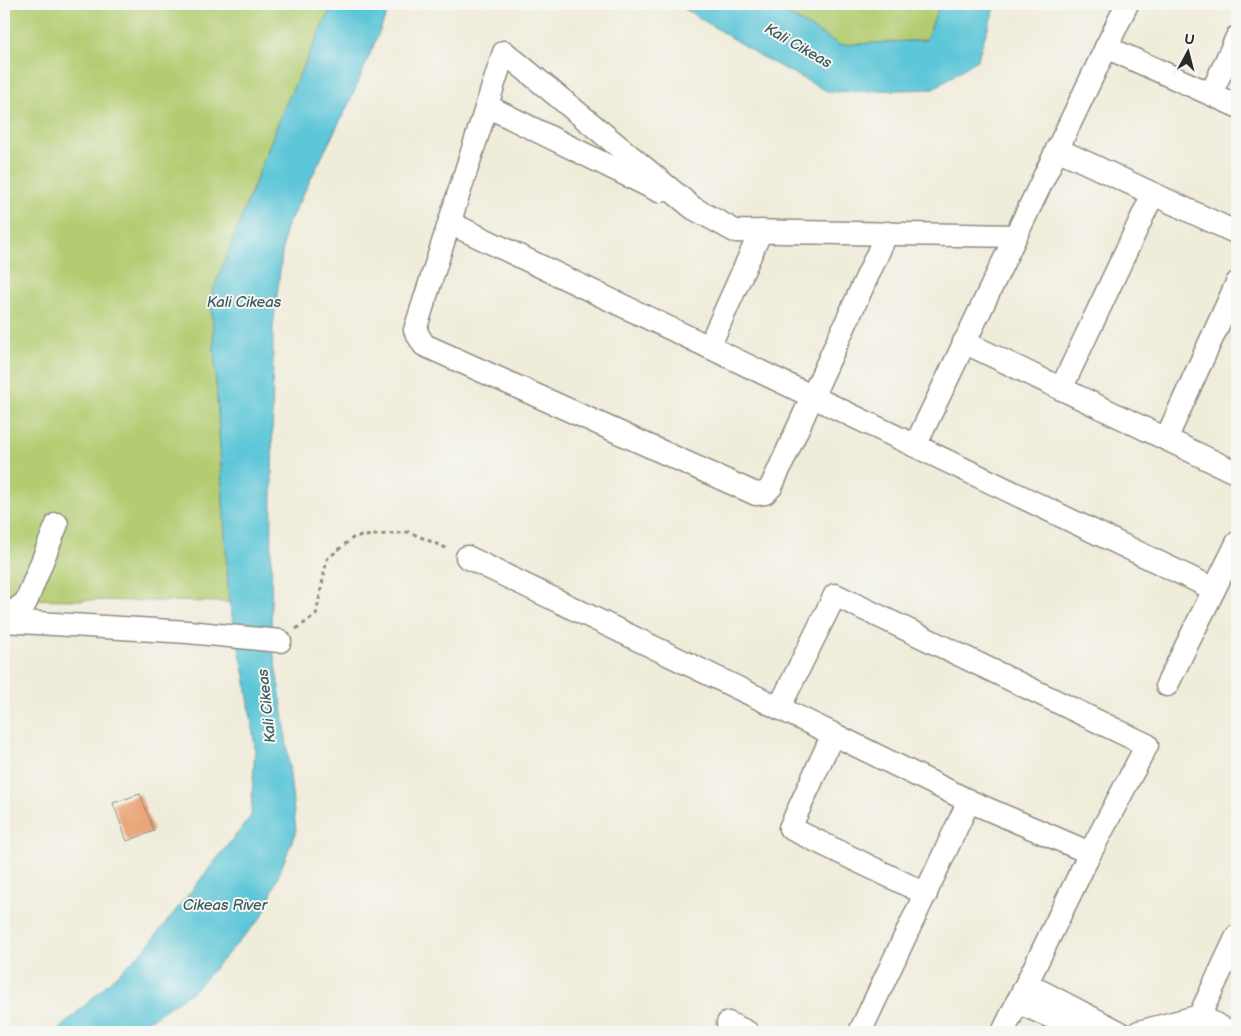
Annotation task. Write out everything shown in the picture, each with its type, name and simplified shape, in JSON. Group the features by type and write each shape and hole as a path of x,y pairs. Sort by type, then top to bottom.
{"street":[{"path":"915,446 1127,4"},
{"path":"1211,94 1237,37"},
{"path":"1106,47 1237,106"},
{"path":"692,208 504,52 415,330 424,345 756,494 765,493 771,487 887,233"},
{"path":"487,106 692,208 734,231 1015,236"},
{"path":"1057,149 1237,233"},
{"path":"1061,389 1153,194"},
{"path":"450,223 1214,589"},
{"path":"709,347 761,231"},
{"path":"1166,439 1237,283"},
{"path":"964,342 1237,473"},
{"path":"4,620 26,602 57,524"},
{"path":"1167,686 1237,543"},
{"path":"468,557 969,801 1090,853"},
{"path":"779,708 835,595 1147,745 1090,853 1002,1032"},
{"path":"4,620 280,641"},
{"path":"833,734 790,828 926,894"},
{"path":"860,1032 969,801"},
{"path":"1196,1024 1237,936"},
{"path":"1022,993 1085,1032"},
{"path":"1022,993 1119,1032"},
{"path":"1139,1032 1196,1024 1232,1032 1237,1024"}],"path":[{"path":"280,641 316,615 327,560 354,537 409,532 468,557"}],"green space":[{"path":"4,4 333,4 284,108 211,296 229,602 8,599 4,596"},
{"path":"770,4 940,4 926,40 840,45"}],"water":[{"name":"Kali Cikeas","path":"333,4 391,4 351,99 285,230 273,327 271,637 284,719 296,831 262,917 194,990 132,1032 56,1032 145,949 251,816 255,747 245,676 229,602 211,296 284,108"},
{"name":"Kali Cikeas","path":"677,4 770,4 840,45 926,40 940,4 996,4 977,60 933,89 829,92 762,57"}],"building":[{"path":"140,794 154,831 127,841 113,803"}],"water label":[{"name":"Cikeas River","path":"225,905"}]}
